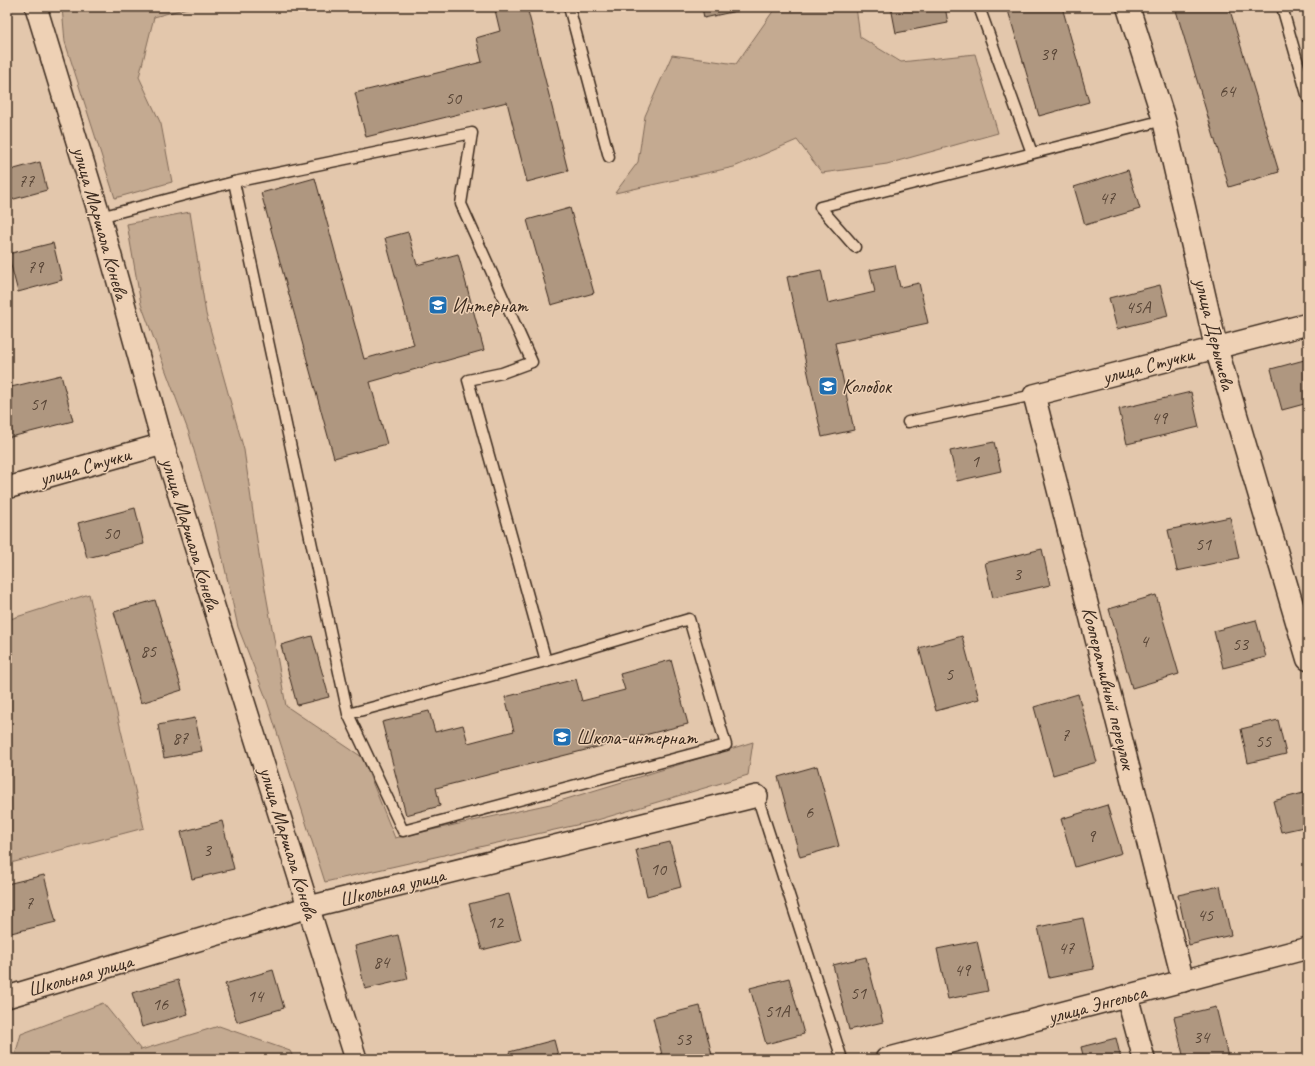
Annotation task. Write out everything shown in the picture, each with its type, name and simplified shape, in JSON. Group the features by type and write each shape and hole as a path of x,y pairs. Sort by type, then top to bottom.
{"street":[{"name":"улица Маршала Конева","path":"36,7 100,217 163,444 356,1059"},
{"name":"улица Дерышева","path":"1128,7 1164,120 1216,347 1308,659"},
{"name":"улица Стучки","path":"1034,395 1308,324"},
{"name":"Кооперативный переулок","path":"1034,395 1183,981"},
{"name":"улица Стучки","path":"7,488 163,444"},
{"name":"Школьная улица","path":"7,997 309,907 757,796"},
{"name":"улица Энгельса","path":"886,1059 1308,948"},
{"path":"1127,996 1144,1059"}],"lane":[{"path":"569,7 609,157"},
{"path":"980,7 1032,153"},
{"path":"1282,7 1308,98"},
{"path":"855,247 820,207 1164,120"},
{"path":"100,217 234,182 472,133 461,204 532,362 502,372 468,380 546,661"},
{"path":"234,182 348,714 403,830 726,745 689,619 546,661 348,714"},
{"path":"908,422 1034,395"},
{"path":"757,796 842,1059"}],"shaded area":[{"path":"62,7 191,7 154,17 139,77 161,124 172,182 115,198 65,42"},
{"path":"776,7 856,7 860,37 901,62 975,54 998,133 887,164 822,173 797,140 734,167 615,193 638,162 645,116 672,55 736,64"},
{"path":"190,212 206,314 244,450 260,561 286,706 362,757 395,838 550,804 753,742 748,775 594,821 325,882 266,698 238,627 215,524 189,433 141,304 127,224"},
{"path":"89,594 144,828 7,864 7,620"},
{"path":"103,1003 141,1050 219,1026 290,1051 294,1059 14,1059 21,1034"}],"building":[{"path":"509,7 527,7 568,171 527,182 507,102 366,137 355,93 482,62 476,38 500,31 495,10"},
{"path":"702,7 745,7 746,9 704,18"},
{"path":"891,7 945,7 948,23 896,33"},
{"path":"1007,7 1062,7 1089,102 1039,116"},
{"path":"1175,7 1229,7 1279,172 1229,187"},
{"path":"40,162 47,190 7,201 7,171"},
{"path":"1128,170 1140,209 1085,225 1074,187"},
{"name":"Интернат","path":"315,178 364,359 414,345 385,238 408,232 417,265 458,254 484,350 370,382 387,444 334,458 261,193"},
{"path":"570,208 594,293 551,305 527,220"},
{"path":"53,243 62,280 18,292 8,254"},
{"name":"Колобок","path":"895,265 900,287 919,283 928,323 835,343 854,430 822,437 787,277 821,270 828,303 875,292 870,270"},
{"path":"1160,285 1168,316 1117,329 1109,298"},
{"path":"1308,359 1308,403 1282,410 1271,369"},
{"path":"61,375 73,421 7,438 7,388"},
{"path":"1191,392 1199,427 1127,444 1119,409"},
{"path":"994,442 1001,471 957,481 950,451"},
{"path":"135,508 144,544 87,558 78,523"},
{"path":"1230,517 1239,558 1177,571 1168,530"},
{"path":"1042,549 1050,585 993,598 985,563"},
{"path":"1156,595 1179,674 1132,688 1109,609"},
{"path":"155,600 182,690 141,703 114,612"},
{"path":"1256,620 1266,657 1223,668 1214,631"},
{"path":"312,636 329,697 297,705 281,645"},
{"path":"962,636 979,699 936,711 919,648"},
{"name":"Школа-интернат","path":"671,660 688,724 436,788 440,806 406,815 382,722 429,711 435,732 463,725 468,743 514,731 505,697 576,679 582,701 625,690 620,674"},
{"path":"1078,694 1097,762 1053,775 1034,707"},
{"path":"195,718 202,751 164,758 158,725"},
{"path":"1278,720 1286,754 1248,763 1241,729"},
{"path":"817,766 839,846 800,857 778,777"},
{"path":"1307,792 1308,826 1281,832 1273,801"},
{"path":"1107,805 1122,853 1075,867 1061,819"},
{"path":"222,821 234,869 192,879 181,832"},
{"path":"670,842 681,887 647,896 636,850"},
{"path":"44,875 56,922 7,934 7,884"},
{"path":"1220,886 1231,935 1189,945 1178,895"},
{"path":"509,894 521,940 482,950 469,904"},
{"path":"1083,918 1094,969 1049,978 1038,927"},
{"path":"398,935 408,979 365,989 355,946"},
{"path":"977,941 988,991 948,999 937,949"},
{"path":"866,957 883,1022 849,1030 833,965"},
{"path":"273,970 284,1008 237,1022 225,984"},
{"path":"789,978 804,1034 766,1044 750,988"},
{"path":"178,980 188,1014 142,1027 132,993"},
{"path":"700,1006 713,1059 663,1059 653,1018"},
{"path":"1216,1007 1228,1057 1219,1059 1184,1059 1174,1017"},
{"path":"1116,1038 1121,1059 1084,1059 1081,1047"},
{"path":"554,1040 559,1059 511,1059 509,1052"}],"place":[{"name":"Интернат","path":"438,305"},
{"name":"Колобок","path":"828,386"},
{"name":"Школа-интернат","path":"562,737"}]}
